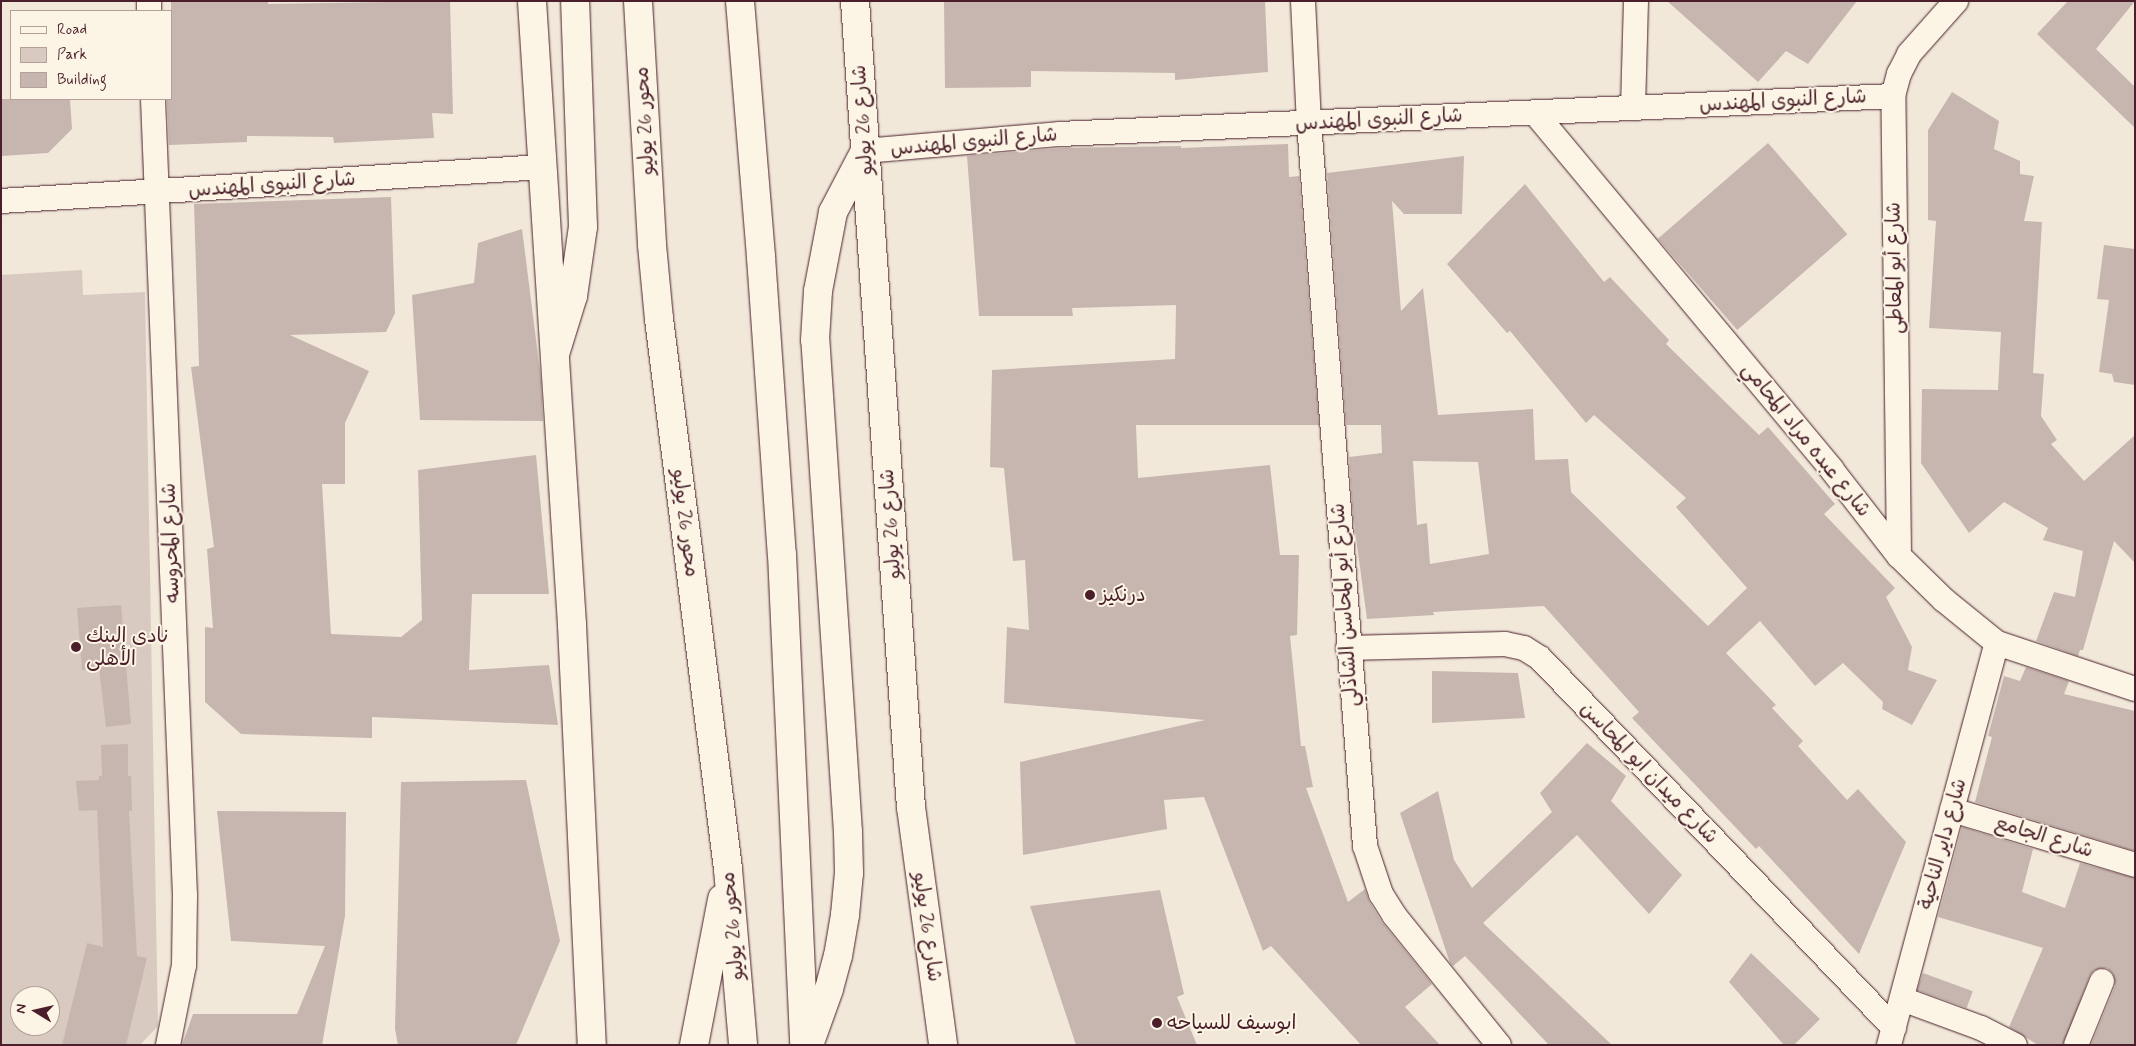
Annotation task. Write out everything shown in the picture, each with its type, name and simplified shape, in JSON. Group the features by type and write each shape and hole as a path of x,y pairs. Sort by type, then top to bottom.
{"main road":[{"path":"532,1 572,625 592,1045"},
{"path":"555,354 573,296 583,227 575,1"},
{"name":"محور 26 يوليو","path":"638,1 652,246 659,319 728,869 743,1045"},
{"path":"740,1 761,257 782,554 804,1045"},
{"name":"شارع 26 يوليو","path":"854,1 911,807 943,1045"},
{"path":"809,1045 830,989 838,956 849,874 848,832 815,340 818,291 833,212 865,150"},
{"path":"694,1045 728,869"},
{"path":"925,1045 939,1010"}],"street":[{"name":"شارع أبو المحاسن الشاذلي","path":"1304,1 1309,123 1361,821 1372,870 1381,894 1408,936 1499,1045"},
{"path":"1633,108 1636,1"},
{"name":"شارع أبو المعاطى","path":"1899,556 1893,96 1899,74 1909,54 1956,1"},
{"name":"شارع النبوى المهندس","path":"865,150 1060,134 1893,96"},
{"name":"شارع المحروسه","path":"153,100 185,895 184,965 168,1045"},
{"name":"شارع عبده مراد المحامي","path":"1535,113 1832,470 1899,556 1944,600 1997,643 2135,689"},
{"name":"شارع النبوى المهندس","path":"1,201 543,167"},
{"name":"شارع داير الناحية","path":"1892,1036 1997,643"},
{"name":"شارع ميدان ابو المحاسن","path":"1348,648 1505,644 1524,648 1540,658 1892,1036"},
{"name":"شارع الجامع","path":"1952,810 2135,865"},
{"path":"2076,1045 2102,980"},
{"path":"1902,999 1981,1028 2015,1045"}],"green space":[{"name":"نادى البنك الأهلى","path":"82,270 83,295 145,292 158,1026 140,1045 1,1045 1,275"}],"building":[{"path":"171,1 268,1 268,4 450,1 453,114 432,113 434,138 334,143 333,137 247,136 247,142 169,145 167,100 172,100"},
{"path":"944,1 1265,1 1268,72 1175,80 1175,73 1031,71 1031,87 945,88"},
{"path":"1667,1 1857,1 1808,64 1786,51 1758,82"},
{"path":"2068,1 2135,1 2096,49 2135,87 2135,128 2037,34"},
{"path":"1952,92 1999,121 1994,149 2020,161 2020,174 2034,176 2024,221 2042,222 2033,373 2044,374 2041,416 2057,440 2051,444 2084,481 2135,435 2135,563 2114,541 2083,650 2080,650 2078,656 2036,641 2054,592 2075,597 2083,551 2043,540 2048,528 2004,502 1969,533 1921,463 1922,389 1998,390 2001,332 1929,328 1936,221 1928,220 1928,130"},
{"path":"1,99 70,100 72,129 48,153 1,156"},
{"path":"1768,143 1847,234 1737,330 1658,239"},
{"path":"1288,144 1289,177 1299,176 1319,425 1136,425 1138,478 1270,465 1280,555 1299,555 1297,635 1290,636 1301,746 1305,746 1313,787 1306,788 1348,902 1365,889 1369,901 1382,922 1432,984 1405,1007 1440,1045 1361,1045 1271,946 1263,951 1204,797 1164,800 1167,829 1023,855 1020,762 1205,720 1004,703 1007,627 1029,630 1025,560 1013,561 1004,468 990,467 992,370 1175,359 1176,305 1072,308 1073,316 979,316 967,156 1061,148 1181,146 1181,148"},
{"path":"1464,156 1462,214 1404,214 1392,201 1401,311 1423,288 1438,415 1533,409 1535,460 1568,459 1571,492 1708,626 1747,588 1676,507 1686,498 1594,415 1586,423 1510,331 1507,333 1447,264 1525,184 1604,282 1610,277 1669,340 1666,344 1759,435 1768,427 1835,504 1824,514 1895,588 1886,597 1912,647 1908,670 1937,680 1912,725 1882,709 1883,702 1843,663 1815,686 1760,621 1726,653 1776,705 1772,708 1803,741 1798,746 1847,800 1858,789 1906,842 1859,954 1759,846 1756,849 1632,718 1639,712 1544,606 1433,612 1434,615 1367,619 1353,516 1349,457 1382,453 1381,425 1346,425 1327,173","holes":["1413,461 1478,462 1489,554 1430,564 1427,523 1417,525"]},
{"path":"391,197 395,313 386,332 290,335 369,371 345,423 345,484 322,484 331,634 401,637 422,620 418,470 536,455 549,594 472,594 469,670 549,665 558,725 372,717 372,738 241,734 205,702 205,627 213,628 207,549 214,547 191,367 199,366 194,204"},
{"path":"522,229 541,379 543,421 420,420 412,295 474,283 478,243"},
{"path":"2104,245 2135,249 2135,385 2114,382 2112,374 2099,372 2109,300 2097,299"},
{"path":"121,605 131,724 106,727 99,668 82,670 77,608"},
{"path":"2026,667 2069,681 2064,694 2135,711 2135,851 1975,802 1992,737 1988,736 2004,676 2020,681"},
{"path":"1432,671 1518,673 1525,718 1432,723"},
{"path":"1587,743 1626,776 1611,801 1682,875 1649,914 1577,835 1483,923 1612,1045 1549,1045 1465,956 1453,966 1450,963 1400,813 1438,791 1454,860 1472,888 1552,812 1540,793"},
{"path":"128,744 128,776 131,776 132,811 129,811 137,956 147,958 126,1045 62,1045 87,943 103,947 97,810 79,811 76,781 99,780 99,776 102,776 101,745"},
{"path":"526,780 560,941 516,1045 398,1045 395,1029 401,782"},
{"path":"217,811 346,812 345,916 322,1045 182,1045 193,1014 297,1014 325,946 231,941"},
{"path":"1962,827 2033,849 2022,892 2065,908 2080,863 2135,878 2135,1045 2091,1045 2115,986 2113,973 2107,968 2094,970 2090,975 2063,1045 2038,1045 2009,1027 2043,948 1938,917"},
{"path":"1160,890 1184,994 1177,997 1197,1045 1076,1045 1030,906"},
{"path":"1751,953 1820,1019 1794,1045 1784,1045 1729,982"},
{"path":"1923,973 1973,991 1967,1008 1917,990"}],"place":[{"name":"درنكيز","path":"1090,595"},
{"name":"نادى البنك الأهلى","path":"76,647"},
{"name":"ابوسيف للسياحه","path":"1157,1023"}]}
